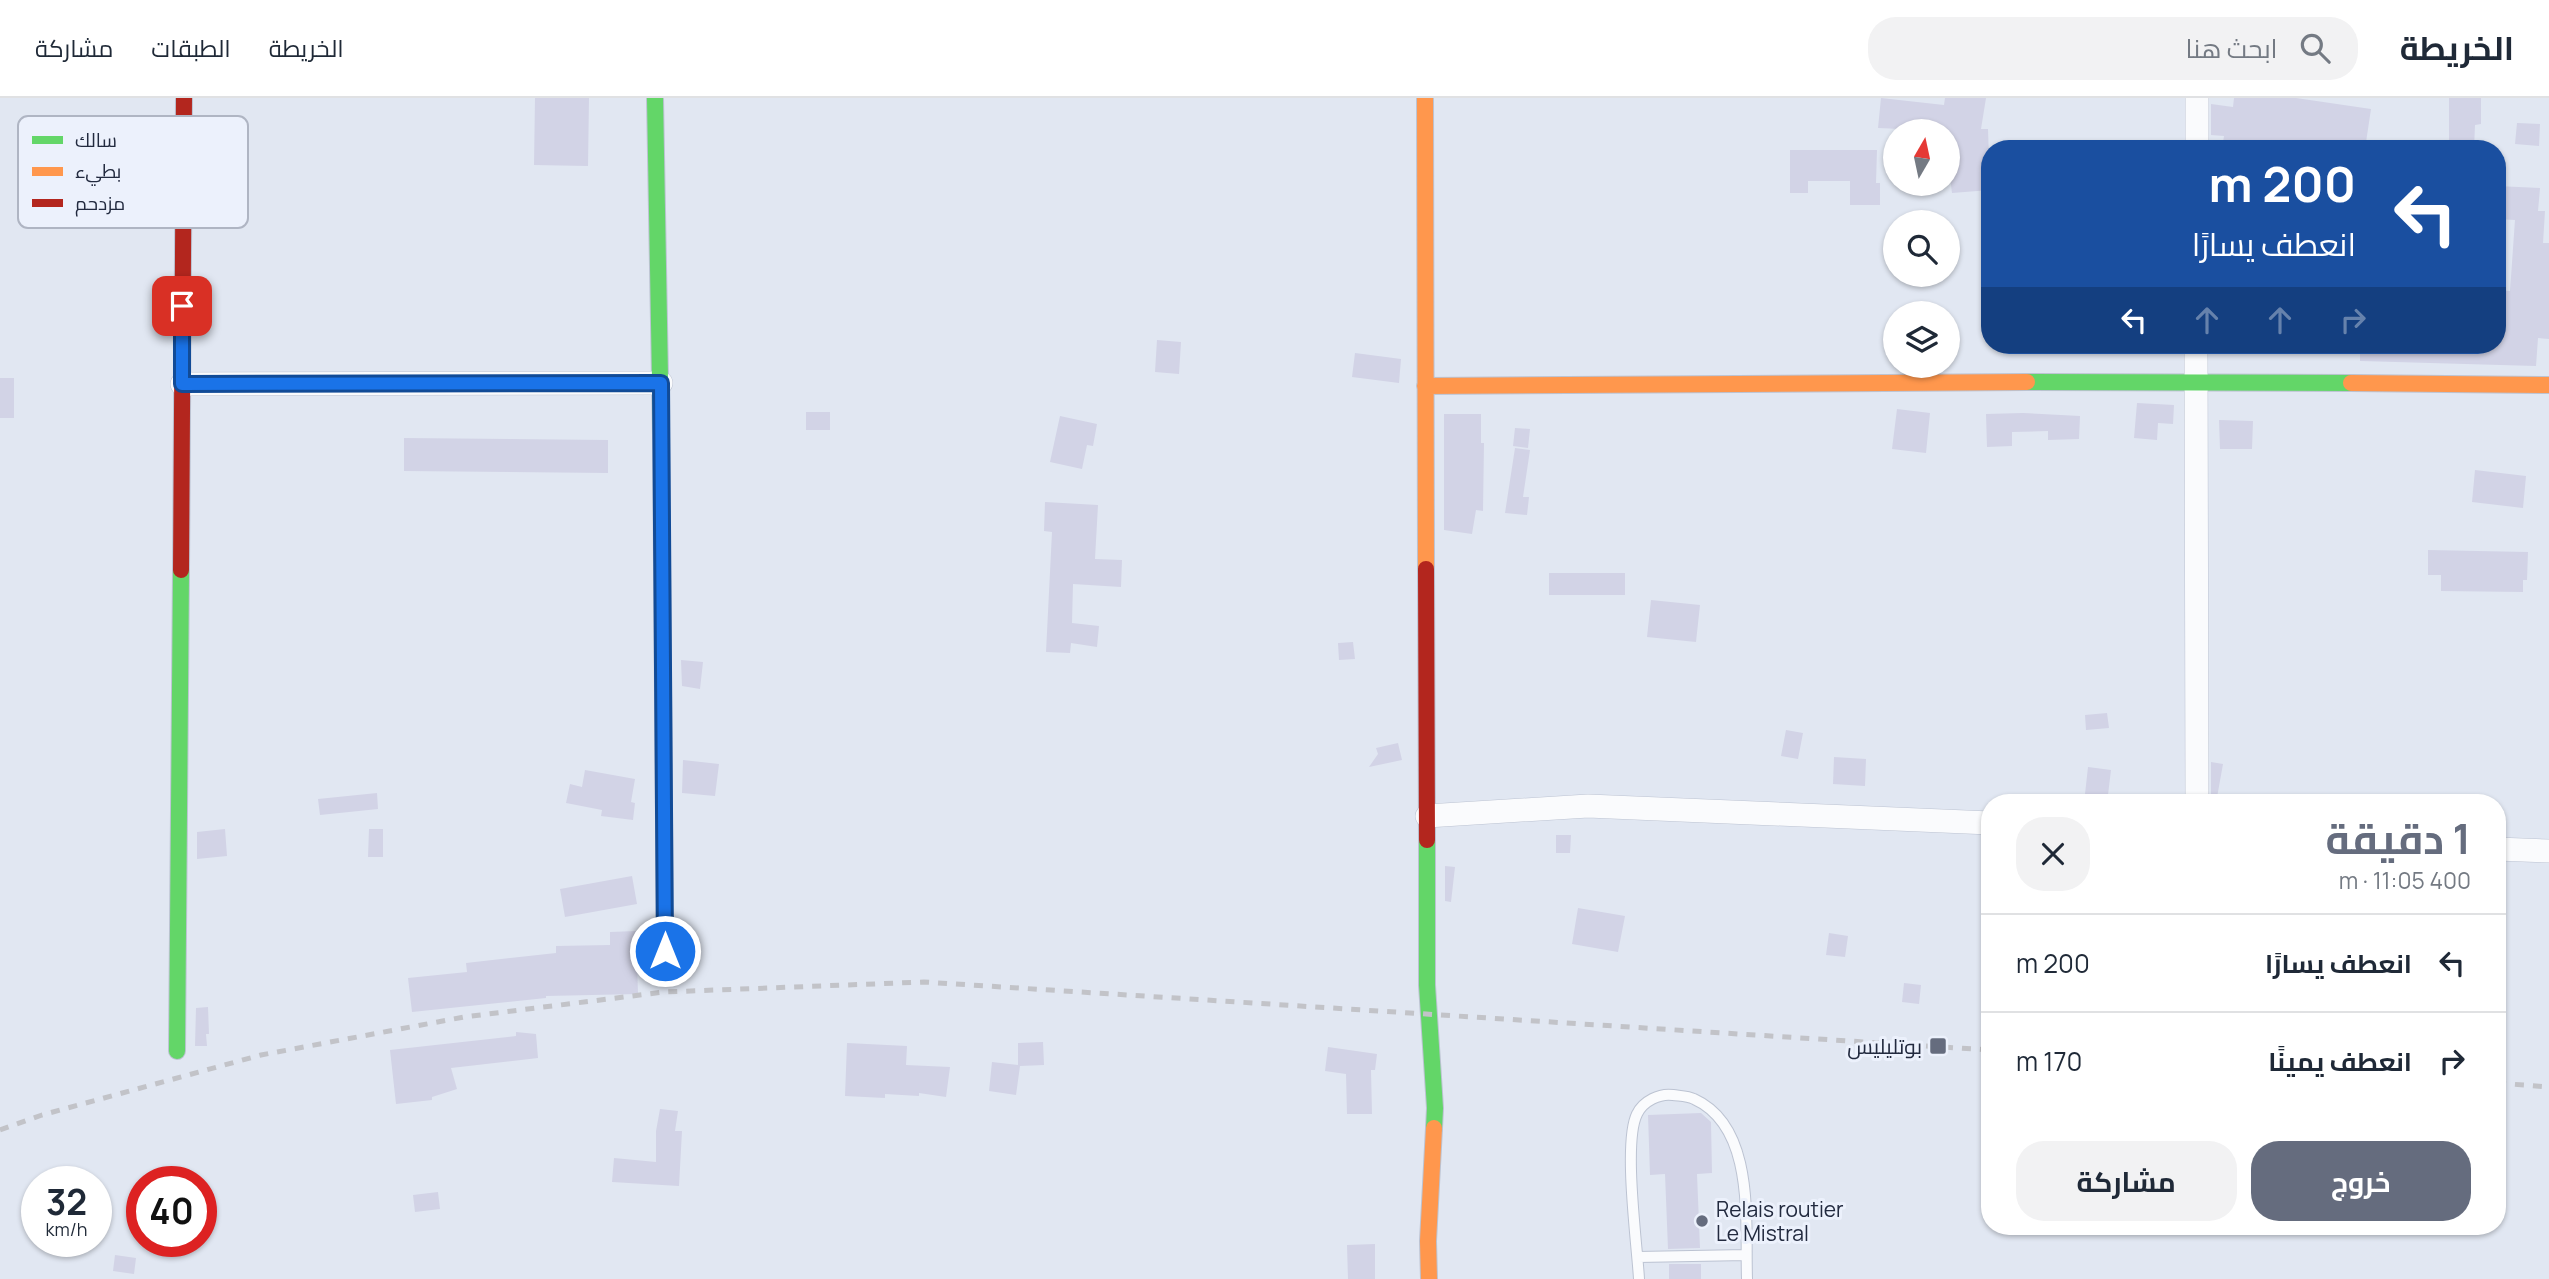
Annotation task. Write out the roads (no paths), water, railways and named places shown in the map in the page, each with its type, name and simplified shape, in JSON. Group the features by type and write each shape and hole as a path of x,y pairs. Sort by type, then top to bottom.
{"street":[{"path":"184,98 184,116"},
{"path":"655,98 661,383 665,951"},
{"path":"1425,98 1427,985 1435,1108 1428,1241 1429,1279"},
{"path":"2197,98 2197,140"},
{"path":"177,1051 183,228"},
{"path":"2196,354 2197,794"},
{"path":"1425,386 2196,381 2549,385"},
{"path":"182,384 661,383"},
{"path":"1427,816 1588,806 1981,823"},
{"path":"2506,849 2549,851"}],"lane":[{"path":"1639,1279 1631,1151 1637,1113 1650,1099 1668,1094 1694,1098 1729,1128 1740,1156 1745,1189 1747,1279"},
{"path":"1638,1257 1746,1255"}],"railway":[{"path":"0,1130 42,1115 261,1055 464,1017 664,992 924,982 1981,1049"},
{"path":"2506,1084 2549,1087"}],"place":[{"name":"بوتليليس","path":"1938,1046"},
{"name":"Relais routier Le Mistral","path":"1702,1221"}]}
